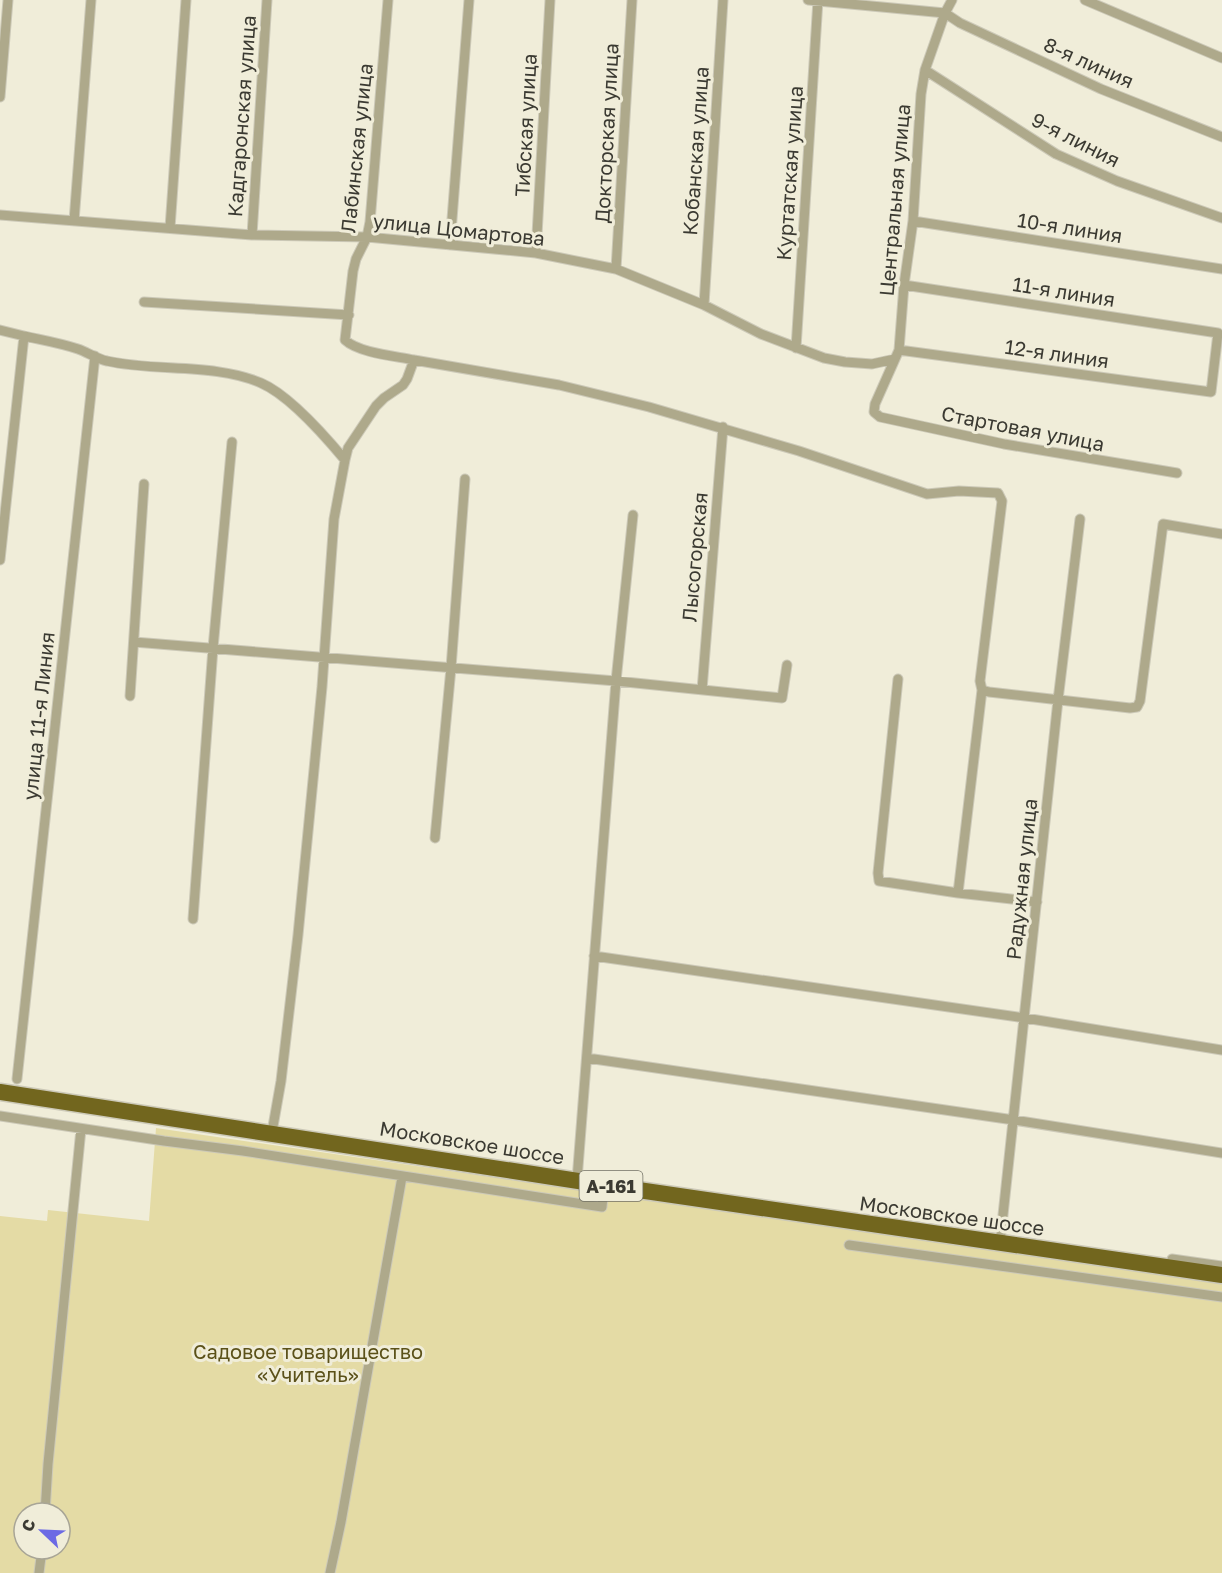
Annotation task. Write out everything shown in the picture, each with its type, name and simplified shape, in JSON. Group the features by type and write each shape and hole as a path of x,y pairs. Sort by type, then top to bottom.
{"highway":[{"name":"Московское шоссе","path":"0,1092 272,1132 604,1185 1000,1239 1222,1275"}],"street":[{"path":"0,97 8,0"},
{"path":"74,221 91,0"},
{"path":"170,228 186,0"},
{"name":"Кадгаронская улица","path":"252,235 267,0"},
{"name":"Лабинская улица","path":"388,0 367,237 356,259 345,340 351,345 414,360"},
{"path":"450,245 469,0"},
{"name":"Тибская улица","path":"536,253 550,0"},
{"name":"Докторская улица","path":"616,269 632,0"},
{"name":"Кобанская улица","path":"704,305 723,0"},
{"path":"815,0 855,2 945,13"},
{"name":"Куртатская улица","path":"796,348 815,0"},
{"name":"Центральная улица","path":"876,404 897,354 913,221 921,94 925,70 945,13 952,0"},
{"path":"1085,0 1222,58"},
{"name":"8-я линия","path":"945,13 960,23 1101,89 1222,137"},
{"name":"9-я линия","path":"925,70 1056,154 1117,181 1222,218"},
{"name":"улица Цомартова","path":"0,215 252,235 367,237 536,253 616,269 704,305 761,334 824,358 872,364 897,354"},
{"name":"10-я линия","path":"913,221 1222,268"},
{"name":"11-я линия","path":"904,285 1218,333 1211,392"},
{"path":"144,302 349,315"},
{"path":"0,330 60,343 106,361 217,373 260,383 274,390 288,402 345,460"},
{"path":"0,560 24,336"},
{"name":"12-я линия","path":"897,354 1211,392"},
{"name":"улица 11-я Линия","path":"17,1079 95,356"},
{"path":"272,1132 281,1081 298,935 322,687 334,519 348,448 376,406 403,385 414,360 559,385 649,407 800,451 927,494 959,491 998,493 1002,501 958,893"},
{"name":"Стартовая улица","path":"876,404 874,412 880,417 935,430 1177,473"},
{"name":"Лысогорская","path":"702,690 723,427"},
{"path":"193,920 213,648 232,442"},
{"path":"435,838 465,479"},
{"path":"130,696 144,484"},
{"path":"577,1180 615,681 633,514"},
{"name":"Радужная улица","path":"1000,1239 1058,700 1080,519"},
{"path":"982,690 1137,708 1140,701 1163,524 1222,534"},
{"path":"134,642 615,681 783,698 787,665"},
{"path":"898,679 879,881 1037,902"},
{"path":"594,956 1025,1018 1222,1050"},
{"path":"586,1058 1014,1120 1222,1153"},
{"path":"0,1116 602,1207 604,1185"},
{"path":"46,1501 81,1129"},
{"path":"330,1573 402,1177"},
{"path":"1000,1239 1222,1266"},
{"path":"849,1245 1222,1297"}],"green space":[{"name":"Садовое товарищество «Учитель»","path":"156,1128 1222,1284 1222,1573 0,1573 0,1216 47,1221 48,1210 149,1221"}]}
